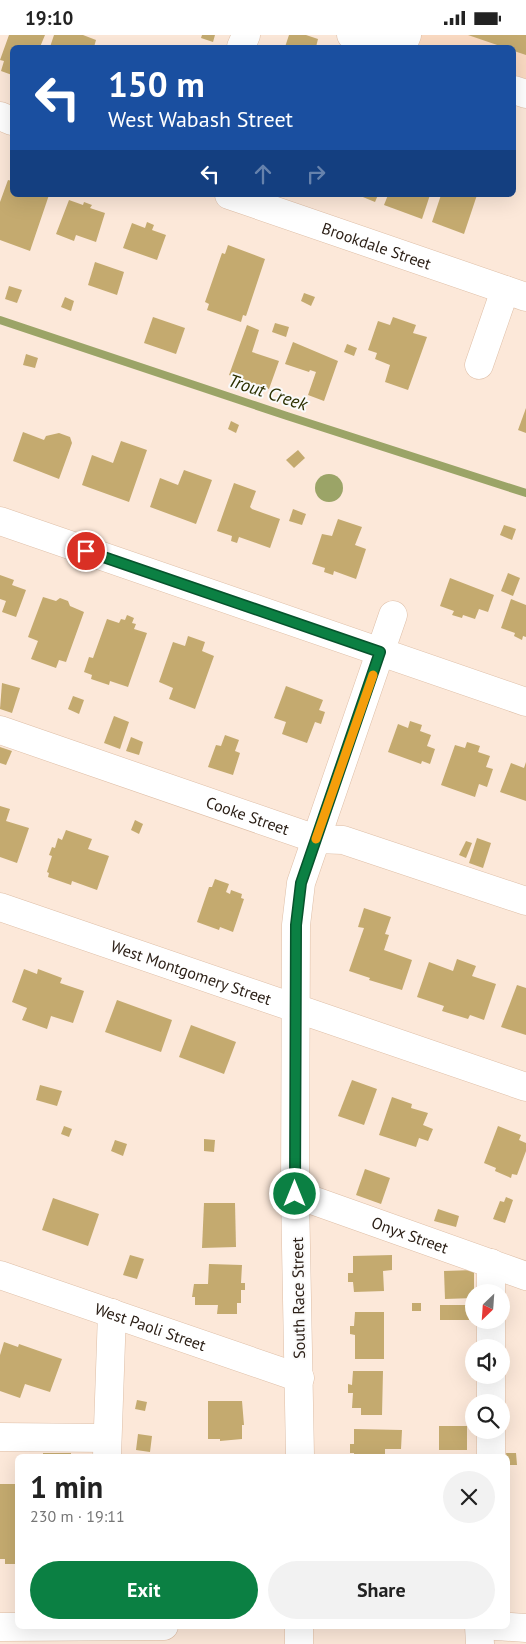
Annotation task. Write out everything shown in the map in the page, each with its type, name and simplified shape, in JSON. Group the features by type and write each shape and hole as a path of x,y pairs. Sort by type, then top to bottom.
{"street":[{"path":"351,35 381,45"},
{"name":"Brookdale Street","path":"235,197 515,293"},
{"path":"479,365 515,293"},
{"path":"0,521 526,701"},
{"name":"South Race Street","path":"300,1454 295,1194 296,925 301,883 393,615"},
{"name":"Cooke Street","path":"0,729 316,839 343,840 526,901"},
{"name":"West Montgomery Street","path":"0,907 526,1087"},
{"name":"Onyx Street","path":"295,1194 526,1276"},
{"path":"491,1263 491,1284"},
{"name":"West Paoli Street","path":"0,1275 300,1378"},
{"path":"0,1437 107,1447 112,1313"},
{"path":"491,1439 491,1454"},
{"path":"0,1627 15,1627"},
{"path":"510,1627 526,1628"},
{"path":"110,1629 110,1644"},
{"path":"299,1629 299,1644"},
{"path":"479,1629 480,1644"}],"shaded area":[{"path":"418,35 526,35 526,88 516,85 516,45 415,45"},
{"path":"329,474 339,478 343,488 339,498 329,502 319,498 315,488 319,478"}],"building":[{"path":"9,35 45,35 41,45 10,45 10,74 1,71 4,61 0,60"},
{"path":"54,35 83,35 96,40 95,45 51,45"},
{"path":"202,35 215,35 213,42 201,38"},
{"path":"289,35 306,35 318,39 316,45 286,45"},
{"path":"468,35 526,35 526,55 516,52 516,45 497,45"},
{"path":"8,180 10,180 10,197 48,197 30,251 0,240 0,202"},
{"path":"363,197 377,197 375,202"},
{"path":"387,197 429,197 422,219 384,205"},
{"path":"440,197 476,197 464,234 432,222"},
{"path":"69,200 83,205 84,202 92,205 90,208 105,213 96,242 76,235 74,241 56,234"},
{"path":"147,222 154,225 152,230 166,235 157,260 123,248 132,223 145,228"},
{"path":"228,245 265,259 246,316 243,315 241,322 207,310 209,304 205,302 222,253 225,254"},
{"path":"95,262 124,272 117,295 88,285"},
{"path":"9,286 22,290 17,303 5,299"},
{"path":"304,293 315,297 311,306 301,301"},
{"path":"65,297 74,301 71,311 61,307"},
{"path":"153,317 185,328 176,354 144,343"},
{"path":"393,317 416,325 413,333 427,337 408,390 385,382 390,365 375,359 377,353 368,350 378,321 390,325"},
{"path":"275,323 289,327 286,337 272,332"},
{"path":"247,325 259,330 252,352 279,361 269,389 229,375"},
{"path":"293,342 338,361 324,401 308,395 316,372 310,370 309,372 285,364"},
{"path":"347,344 357,348 354,356 344,352"},
{"path":"26,354 38,358 35,368 23,365"},
{"path":"526,408 526,433 518,430"},
{"path":"231,421 239,425 236,433 228,429"},
{"path":"23,432 44,440 46,436 59,433 70,437 72,443 59,479 13,461"},
{"path":"121,441 147,450 129,502 82,485 92,455 113,463"},
{"path":"298,450 305,458 294,468 286,460"},
{"path":"184,470 212,480 196,524 150,507 160,478 178,485"},
{"path":"234,483 256,491 250,507 252,509 280,519 270,548 239,537 237,543 231,541 232,536 217,531"},
{"path":"293,509 306,514 302,525 289,521"},
{"path":"338,519 362,527 355,545 366,549 356,579 334,571 333,575 324,572 325,568 312,564 322,534 332,536"},
{"path":"504,525 516,529 512,540 500,535"},
{"path":"508,573 520,578 513,596 501,591"},
{"path":"0,575 14,580 12,585 26,590 16,617 2,612 6,601 0,599"},
{"path":"450,578 494,595 488,612 479,609 475,619 463,615 462,618 452,615 454,611 440,606"},
{"path":"43,597 56,601 60,598 68,601 70,606 84,612 66,662 59,660 56,668 31,659 38,641 28,637"},
{"path":"511,599 526,605 526,637 523,636 522,640 514,636 515,633 501,628"},
{"path":"127,615 134,618 132,623 136,624 134,629 147,633 128,687 110,681 109,685 91,679 92,675 84,672 89,657 93,658 107,619 119,623 121,619 125,620"},
{"path":"188,636 205,642 202,651 214,656 195,709 169,699 173,688 159,682 173,642 185,646"},
{"path":"2,683 20,688 12,713 0,709"},
{"path":"286,686 323,700 319,710 325,712 321,724 315,722 307,743 282,734 286,722 274,718"},
{"path":"73,696 84,700 79,714 68,709"},
{"path":"114,716 129,722 120,749 104,743"},
{"path":"410,721 422,725 420,731 431,735 427,746 435,749 430,764 422,761 421,764 388,752 398,724 408,728"},
{"path":"225,735 239,740 235,751 240,753 233,775 208,767 216,745 221,746"},
{"path":"131,737 143,742 139,755 126,751"},
{"path":"467,742 480,746 478,752 490,756 486,767 493,769 487,787 479,784 475,797 441,785 455,745 465,748"},
{"path":"0,747 12,751 6,765 0,763"},
{"path":"526,762 526,801 500,792 511,763 524,768"},
{"path":"0,806 10,809 6,821 29,828 17,863 0,857"},
{"path":"135,820 143,824 139,834 131,830"},
{"path":"66,830 92,839 88,849 109,856 97,890 72,881 71,885 48,877 49,873 47,872 52,856 49,855 52,847 55,848 58,838 62,840"},
{"path":"477,838 491,843 483,868 469,863"},
{"path":"466,841 472,843 466,858 459,855"},
{"path":"215,879 229,884 226,892 230,894 231,890 242,894 241,898 244,899 233,932 220,927 219,930 197,922 209,887 212,887"},
{"path":"364,908 391,917 385,934 389,935 384,950 412,960 402,990 369,980 370,978 349,971 364,928 358,927"},
{"path":"457,959 476,966 472,976 496,984 484,1020 470,1015 468,1019 442,1011 444,1006 417,997 429,962 453,971"},
{"path":"24,969 37,974 38,969 62,978 60,983 84,991 73,1023 51,1016 47,1029 22,1020 27,1008 12,1002"},
{"path":"517,985 526,988 526,1035 501,1027"},
{"path":"117,1000 172,1020 161,1052 105,1032"},
{"path":"191,1025 236,1042 224,1074 179,1057"},
{"path":"352,1080 377,1089 364,1125 338,1116"},
{"path":"40,1085 62,1091 57,1106 36,1100"},
{"path":"392,1097 412,1104 411,1108 428,1113 423,1125 433,1129 428,1141 419,1138 416,1147 379,1135"},
{"path":"64,1126 72,1129 69,1137 61,1134"},
{"path":"498,1126 521,1135 519,1140 526,1143 526,1151 517,1175 512,1174 511,1178 495,1171 496,1168 484,1163"},
{"path":"204,1139 215,1140 214,1152 204,1151"},
{"path":"115,1140 127,1144 123,1156 111,1151"},
{"path":"365,1169 390,1178 381,1204 356,1195"},
{"path":"506,1197 513,1200 505,1223 493,1219 500,1201 504,1202"},
{"path":"53,1198 99,1214 88,1246 42,1230"},
{"path":"204,1203 235,1203 236,1247 202,1248"},
{"path":"438,1209 459,1216 456,1227 434,1221"},
{"path":"130,1255 144,1259 137,1279 123,1275"},
{"path":"392,1255 392,1270 383,1271 384,1291 354,1292 353,1282 348,1282 348,1273 353,1273 353,1256"},
{"path":"209,1264 242,1265 241,1283 245,1283 245,1290 241,1290 241,1303 237,1303 237,1314 217,1314 218,1305 195,1305 195,1297 192,1297 194,1284 208,1284"},
{"path":"474,1270 474,1284 465,1284 465,1298 445,1299 444,1271"},
{"path":"412,1303 421,1303 421,1311 412,1311"},
{"path":"440,1305 465,1305 465,1320 440,1320"},
{"path":"355,1312 384,1312 384,1359 355,1359 355,1335 350,1334 350,1326 354,1326"},
{"path":"4,1342 18,1347 19,1344 62,1359 50,1392 25,1384 20,1398 0,1391 0,1355"},
{"path":"353,1371 383,1371 382,1415 361,1415 361,1408 352,1408 353,1393 348,1393 348,1384 352,1385"},
{"path":"137,1400 147,1402 145,1411 135,1409"},
{"path":"208,1401 242,1401 244,1425 242,1425 242,1439 220,1441 220,1439 208,1439"},
{"path":"439,1426 465,1426 467,1450 439,1450"},
{"path":"354,1429 402,1430 401,1449 385,1449 385,1454 350,1453 350,1444 354,1444"},
{"path":"138,1434 152,1436 150,1452 136,1450"},
{"path":"43,1453 71,1453 71,1454"},
{"path":"516,1453 517,1465 510,1465 510,1454 506,1454"},
{"path":"0,1484 15,1484 15,1564 5,1564 5,1559 0,1559"}],"waterway":[{"name":"Trout Creek","path":"0,320 287,416 526,493"}],"slow traffic":[{"path":"316,839 373,675"}],"route":[{"path":"86,551 380,652 301,883 296,925 295,1194"}]}
